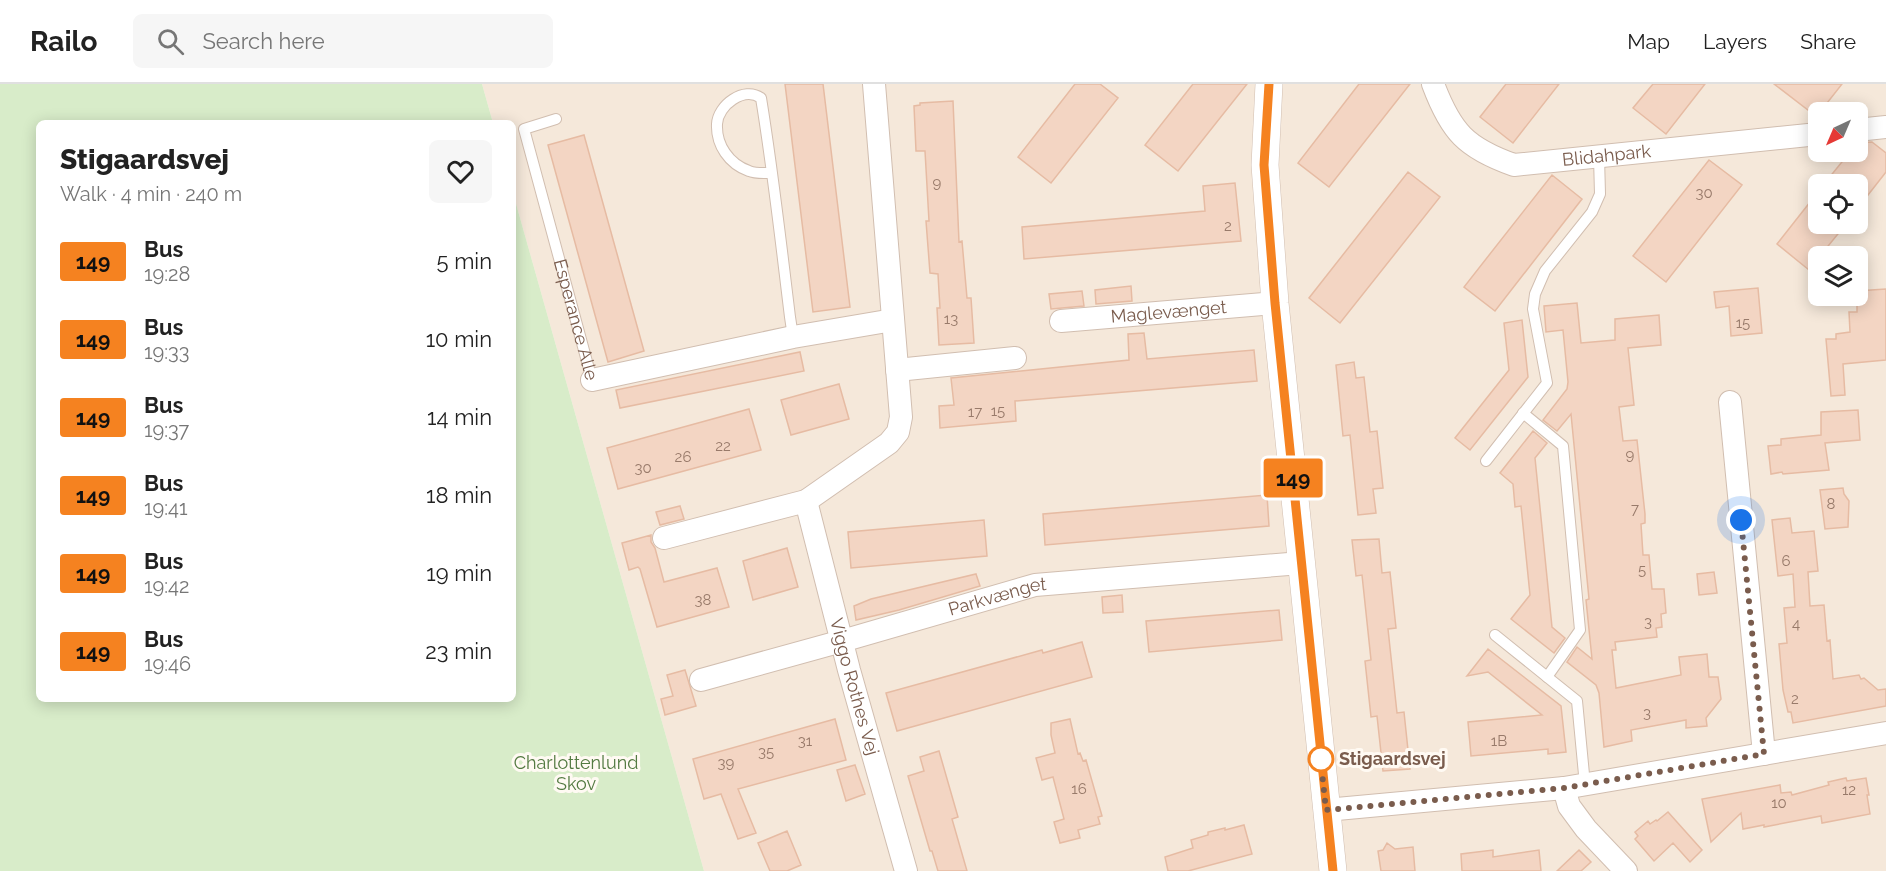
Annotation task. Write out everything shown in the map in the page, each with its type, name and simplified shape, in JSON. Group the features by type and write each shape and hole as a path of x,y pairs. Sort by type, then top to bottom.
{"street":[{"path":"664,538 806,501 889,443 898,432 901,417 874,84"},
{"path":"1269,84 1264,165 1275,303 1333,871"},
{"name":"Blidahpark","path":"1433,84 1442,108 1456,129 1473,147 1492,158 1514,165 1808,135"},
{"path":"1868,129 1886,127"},
{"name":"Maglevænget","path":"1061,321 1275,303"},
{"name":"Esperance Alle","path":"592,380 793,337 893,320"},
{"path":"897,370 1015,358"},
{"path":"1730,402 1764,754"},
{"name":"Viggo Rothes Vej","path":"806,501 906,871"},
{"name":"Parkvænget","path":"701,680 1035,585 1301,563"},
{"path":"1326,810 1574,787 1886,733"},
{"path":"1574,787 1569,806 1586,829 1626,871"}],"lane":[{"path":"772,173 751,172 737,166 722,150 717,123 726,104 743,94 756,95 761,98 772,173 793,337"},
{"name":"Esperance Alle","path":"556,119 524,129 592,380"},
{"path":"1486,462 1546,383 1533,309 1535,294 1545,271 1592,212 1600,194 1599,157"},
{"path":"1523,413 1563,446 1581,630 1547,677"},
{"path":"1495,635 1577,701 1574,787"}],"shaded area":[{"path":"482,84 1886,84 1886,871 704,871 516,204 516,120 492,120"}],"green space":[{"name":"Charlottenlund Skov","path":"0,84 482,84 492,120 36,120 36,702 516,702 516,204 704,871 0,871"}],"building":[{"path":"785,84 823,84 850,307 813,312"},
{"path":"1075,84 1100,84 1118,98 1051,183 1018,157"},
{"path":"1193,84 1247,84 1178,171 1145,145"},
{"path":"1359,84 1410,84 1329,187 1298,163"},
{"path":"1506,84 1559,84 1513,143 1480,117"},
{"path":"1653,84 1705,84 1666,134 1633,108"},
{"path":"1774,84 1842,84 1828,102 1808,102 1808,110"},
{"path":"953,101 959,242 962,241 967,298 971,298 974,343 939,345 938,274 930,273 926,221 929,221 925,151 916,151 914,106 920,103"},
{"path":"584,135 644,351 608,362 548,145"},
{"path":"1868,142 1872,142 1886,153 1886,172 1868,195 1868,174 1832,174 1842,162 1868,162"},
{"path":"1709,160 1742,185 1666,282 1633,256"},
{"path":"1408,172 1440,197 1340,323 1309,298"},
{"path":"1552,175 1582,199 1495,311 1464,287"},
{"path":"1235,183 1241,241 1024,259 1022,227 1205,211 1203,186"},
{"path":"1808,205 1808,234 1838,234 1828,246 1808,246 1808,269 1777,244"},
{"path":"1131,286 1132,301 1096,304 1095,290"},
{"path":"1758,288 1762,333 1731,336 1729,306 1716,308 1714,292"},
{"path":"1886,289 1886,360 1843,364 1845,395 1831,396 1826,339 1836,339 1836,334 1850,332 1849,312 1857,312 1857,306 1868,306 1868,290"},
{"path":"1082,291 1084,306 1051,309 1049,294"},
{"path":"1577,303 1581,343 1615,340 1615,319 1659,315 1661,345 1628,348 1634,405 1619,407 1623,441 1637,440 1645,514 1645,523 1641,524 1643,555 1649,555 1652,589 1664,589 1666,613 1661,614 1662,627 1656,628 1657,637 1615,642 1616,650 1612,650 1616,688 1681,675 1679,657 1707,654 1709,677 1718,677 1721,699 1706,718 1707,726 1686,728 1686,720 1631,730 1632,741 1604,747 1599,693 1596,685 1567,662 1577,647 1592,659 1586,600 1589,599 1571,414 1557,431 1543,420 1567,389 1568,382 1563,330 1546,332 1544,306"},
{"path":"1522,320 1528,377 1470,450 1455,438 1509,370 1504,323"},
{"path":"1144,333 1147,359 1254,350 1257,381 1015,401 1016,421 940,428 939,406 954,405 951,378 1129,360 1128,334"},
{"path":"800,352 804,371 620,408 616,390"},
{"path":"1354,362 1356,378 1364,377 1370,432 1377,431 1383,488 1373,489 1376,513 1358,515 1350,435 1343,436 1336,365"},
{"path":"839,384 849,419 791,435 781,400"},
{"path":"749,409 761,450 618,489 607,448"},
{"path":"1858,410 1860,440 1825,443 1829,470 1771,474 1768,446 1781,445 1781,439 1821,435 1821,412"},
{"path":"1533,431 1547,443 1535,458 1552,627 1565,638 1554,653 1511,619 1530,595 1521,506 1515,507 1513,484 1500,473"},
{"path":"1843,488 1849,501 1848,527 1825,529 1820,490"},
{"path":"1267,495 1269,526 1045,545 1043,514"},
{"path":"680,506 684,519 660,525 656,512"},
{"path":"1790,518 1792,533 1814,531 1818,571 1808,572 1810,606 1824,605 1833,679 1859,675 1861,679 1864,678 1878,690 1886,689 1886,706 1793,723 1783,690 1779,644 1787,643 1784,608 1795,607 1793,574 1778,576 1772,520"},
{"path":"984,520 987,556 851,568 848,532"},
{"path":"651,535 651,542 655,548 664,582 717,568 729,607 657,627 640,569 638,567 629,570 622,543"},
{"path":"1379,539 1382,573 1390,572 1396,628 1388,629 1397,713 1404,712 1410,769 1383,771 1377,716 1371,717 1365,661 1371,660 1362,575 1356,576 1352,540"},
{"path":"787,548 798,587 753,600 743,561"},
{"path":"1714,572 1717,593 1699,595 1697,574"},
{"path":"976,574 980,586 856,620 854,606 871,599"},
{"path":"1122,595 1123,612 1103,613 1102,597"},
{"path":"1279,610 1282,640 1149,652 1146,621"},
{"path":"1082,642 1092,677 897,731 886,693 1042,650 1043,653"},
{"path":"1488,649 1561,706 1566,752 1548,754 1548,749 1471,756 1468,722 1542,715 1488,672 1467,676"},
{"path":"685,670 696,706 665,715 661,699 673,696 667,675"},
{"path":"835,719 846,760 738,789 756,833 738,839 721,794 704,799 693,759"},
{"path":"1070,719 1078,754 1080,753 1083,761 1086,760 1102,816 1098,817 1100,824 1078,830 1080,838 1060,843 1054,822 1064,819 1053,777 1042,780 1036,758 1055,753 1051,723"},
{"path":"939,751 958,817 952,819 967,871 938,871 908,776 924,771 920,757"},
{"path":"855,765 865,794 846,801 837,770"},
{"path":"1846,778 1847,781 1866,778 1870,814 1822,823 1821,816 1743,829 1741,813 1711,842 1702,799 1780,785 1781,793 1791,792 1792,795"},
{"path":"1668,812 1702,850 1690,862 1673,843 1654,861 1635,839 1638,836 1635,832 1648,821 1650,824 1657,821"},
{"path":"1244,825 1252,854 1188,871 1168,871 1165,857 1193,848 1191,840 1208,835 1208,832"},
{"path":"787,831 801,865 787,871 770,871 758,843"},
{"path":"1387,843 1395,849 1413,847 1415,871 1381,871 1378,851 1383,850"},
{"path":"1493,850 1493,857 1539,850 1541,871 1462,871 1461,854"},
{"path":"1579,850 1591,862 1581,871 1557,871"}],"bus line":[{"name":"149","path":"1269,84 1264,165 1275,303 1333,871"}],"place":[{"name":"Stigaardsvej","path":"1321,759"}],"route":[{"path":"1321,759 1320,753 1326,810 1564,788 1764,754 1741,520"}]}
